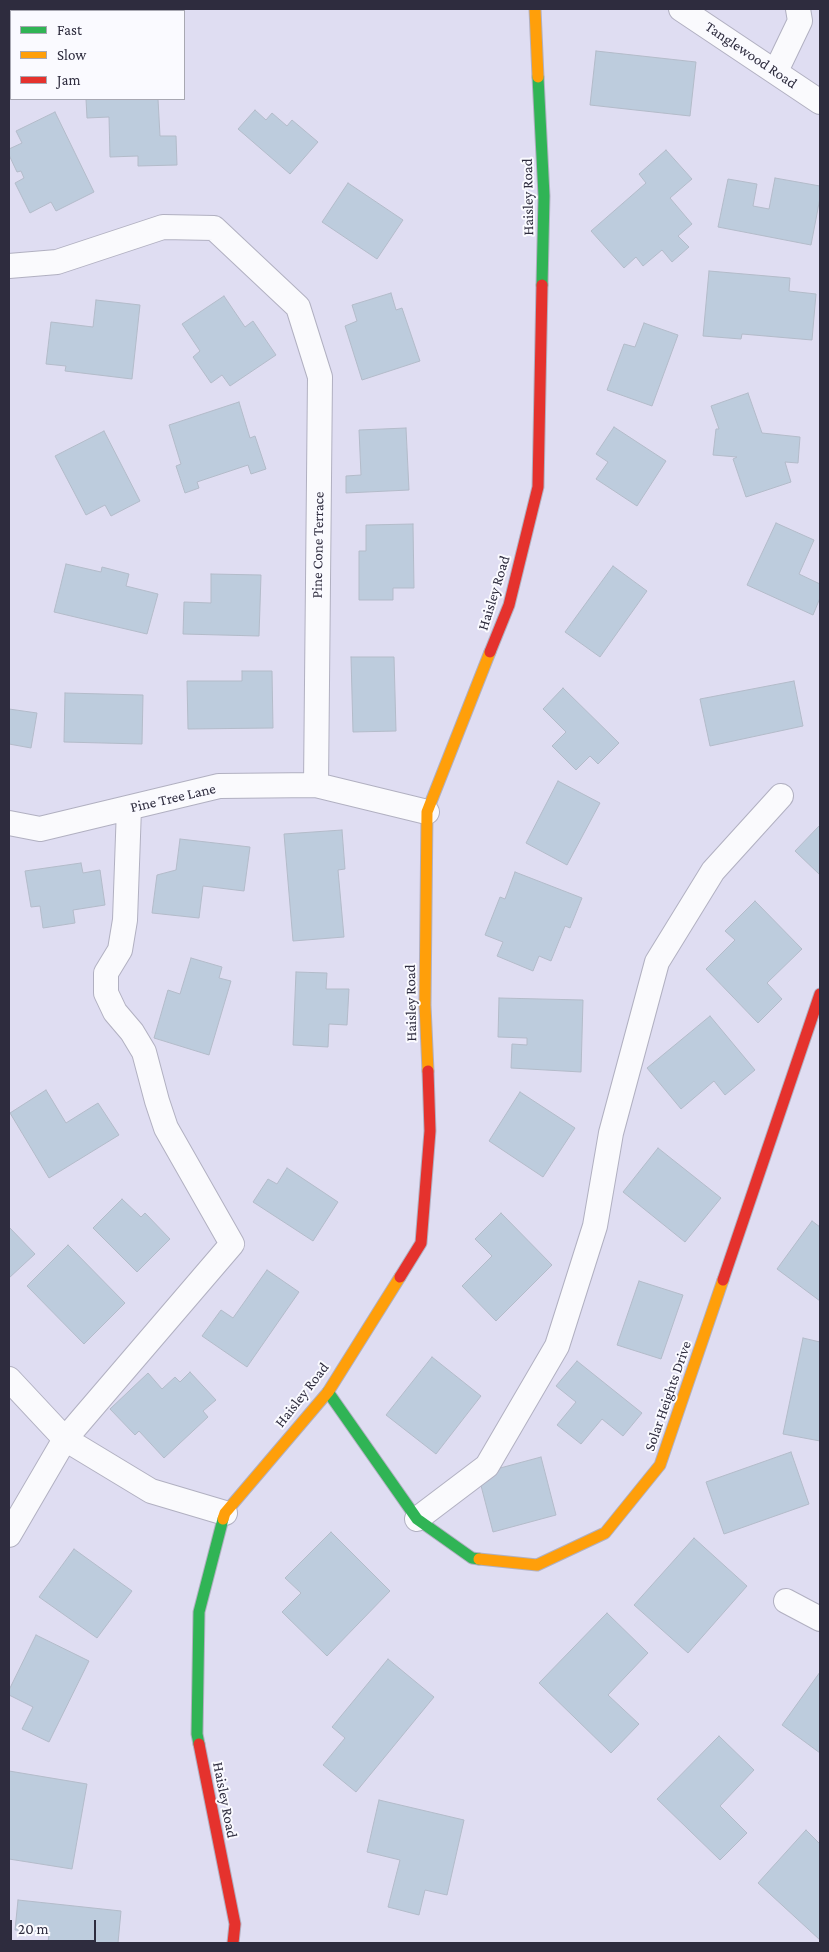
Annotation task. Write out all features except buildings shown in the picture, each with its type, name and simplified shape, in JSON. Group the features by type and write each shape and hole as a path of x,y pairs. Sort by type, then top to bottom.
{"street":[{"name":"Haisley Road","path":"233,1943 235,1924 197,1734 199,1612 225,1513 328,1392 421,1243 430,1131 425,1005 428,812 509,605 538,487 544,196 535,9"},
{"name":"Tanglewood Road","path":"681,9 820,102"},
{"path":"776,71 800,21 798,9"},
{"name":"Pine Cone Terrace","path":"9,266 57,262 163,227 214,228 298,307 320,377 316,785"},
{"name":"Pine Tree Lane","path":"9,823 40,829 219,786 316,785 428,812"},
{"path":"417,1519 487,1466 557,1346 595,1226 611,1133 657,962 713,871 782,796"},
{"path":"9,1536 65,1439 232,1244 166,1128 144,1052 132,1032 115,1012 106,993 106,973 120,950 125,920 129,808"},
{"name":"Solar Heights Drive","path":"328,1392 417,1519 472,1558 537,1565 605,1533 660,1465 820,994"},
{"path":"9,1379 65,1439 151,1491 225,1513"},
{"path":"786,1601 820,1619"}],"traffic: fast":[{"path":"538,77 544,196 542,285"},
{"path":"328,1392 417,1519 472,1558 479,1559"},
{"path":"199,1744 197,1734 199,1612 223,1519"}],"traffic: slow":[{"path":"535,9 538,77"},
{"path":"428,1071 425,1005 427,812 490,652"},
{"path":"223,1519 225,1513 328,1392 400,1277"},
{"path":"479,1559 537,1565 605,1533 660,1465 723,1280"}],"traffic: jam":[{"path":"490,652 509,605 538,487 542,285"},
{"path":"723,1280 820,994"},
{"path":"400,1277 421,1243 430,1131 428,1071"},
{"path":"199,1744 235,1924 233,1943"}]}
